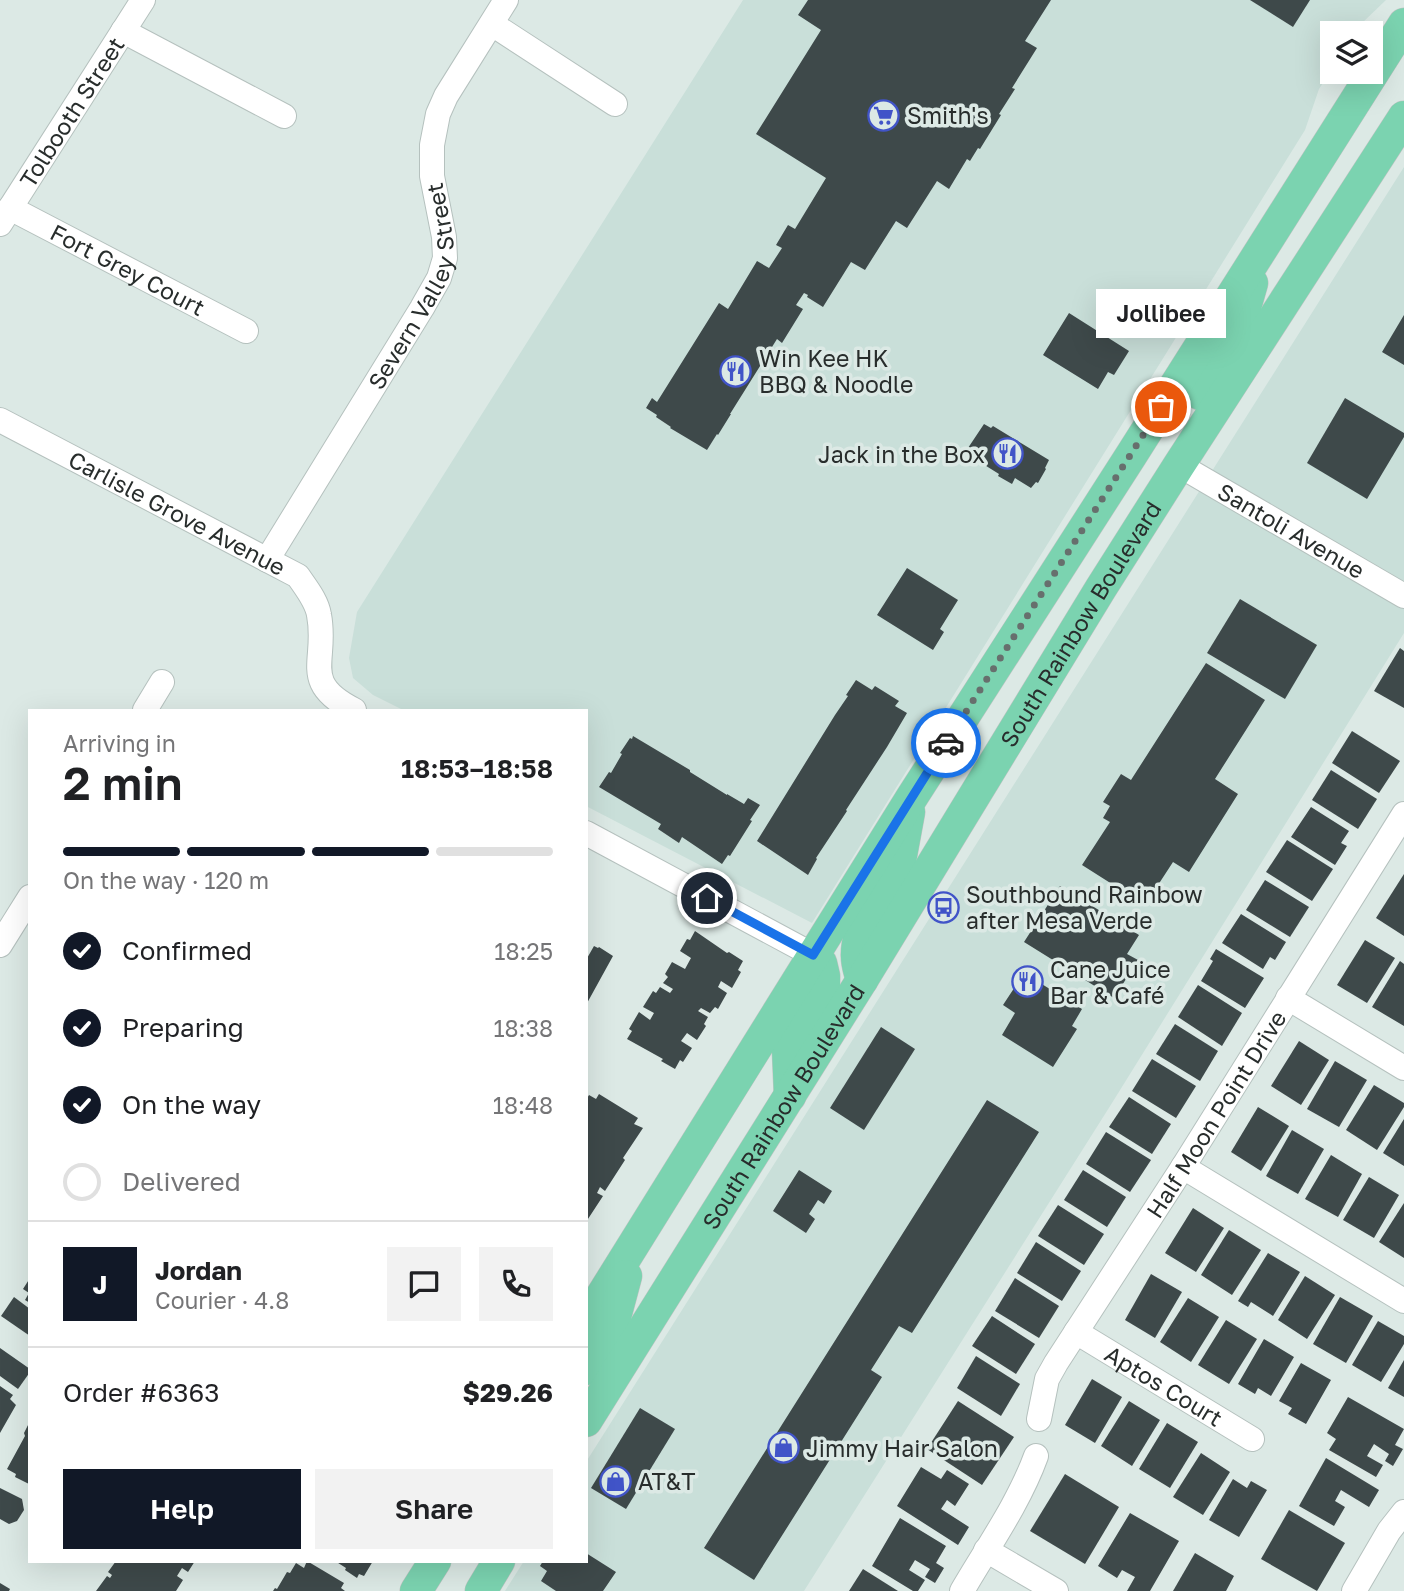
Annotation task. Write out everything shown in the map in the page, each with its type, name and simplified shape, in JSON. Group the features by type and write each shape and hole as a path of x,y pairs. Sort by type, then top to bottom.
{"main road":[{"name":"South Rainbow Boulevard","path":"588,1318 912,797 1404,24"},
{"name":"South Rainbow Boulevard","path":"588,1417 862,980 1101,588 1404,117"},
{"path":"1179,465 1172,447 1179,429 1239,329 1261,248"},
{"path":"1101,588 1110,543 1142,487 1141,466 1132,454"},
{"path":"862,980 857,964 856,950 859,939 898,872 912,797"},
{"path":"790,1096 788,1050 820,1000 824,987 821,963 813,955"},
{"path":"588,1366 614,1321 633,1247"},
{"path":"416,1591 434,1563"},
{"path":"470,1591 476,1563"},
{"path":"481,1591 498,1563"}],"street":[{"name":"Tolbooth Street","path":"5,216 143,0"},
{"name":"Severn Valley Street","path":"267,559 439,278 445,258 444,237 432,176 432,145 439,114 446,96 506,0"},
{"path":"492,24 615,104"},
{"path":"123,31 284,116"},
{"name":"Fort Grey Court","path":"5,216 246,331"},
{"name":"Carlisle Grove Avenue","path":"0,420 298,576 309,591 319,613 319,675 327,692 352,709"},
{"name":"Santoli Avenue","path":"1179,465 1404,596"},
{"path":"146,709 162,682"},
{"name":"Half Moon Point Drive","path":"1038,1419 1047,1379 1288,998 1401,826"},
{"path":"588,834 813,955"},
{"path":"0,945 28,900"},
{"path":"1288,998 1404,1068"},
{"path":"1183,1167 1404,1301"},
{"name":"Aptos Court","path":"1076,1332 1252,1439"},
{"path":"962,1591 1016,1498 1036,1456"},
{"path":"1354,1591 1389,1531 1404,1512"},
{"path":"986,1550 1056,1591"}],"shaded area":[{"path":"743,0 1386,0 1364,21 1320,21 1320,84 1322,84 1305,130 812,923 588,807 588,709 401,709 373,695 353,678 349,658 357,612"},
{"path":"1404,167 1404,633 804,1591 505,1591 523,1563 588,1563 588,1459"}],"building":[{"name":"Smith's","path":"808,0 1051,0 1025,41 1037,48 1012,88 1015,89 980,149 978,148 970,161 967,159 949,189 937,181 907,228 896,221 865,270 851,262 823,307 804,293 796,305 803,309 782,343 777,339 707,450 670,428 646,408 652,398 657,402 719,303 728,309 757,261 769,268 782,248 776,245 788,225 795,229 826,178 756,134 821,30 798,15"},
{"path":"1250,0 1310,0 1293,27"},
{"path":"1069,313 1129,351 1114,375 1108,372 1098,389 1043,355"},
{"path":"1404,315 1404,365 1382,352"},
{"path":"1345,398 1404,433 1367,499 1307,463"},
{"name":"Jack in the Box","path":"984,424 991,428 993,426 1049,460 1038,483 1031,488 1015,478 1012,484 983,464 986,460 968,448"},
{"path":"907,568 958,600 940,629 944,632 933,650 877,615"},
{"path":"1240,599 1317,645 1285,699 1207,653"},
{"path":"1400,648 1404,651 1404,708 1374,691"},
{"path":"1206,663 1265,700 1215,779 1238,794 1189,872 1173,862 1145,905 1082,865 1110,822 1103,818 1110,806 1103,802 1121,774 1131,780"},
{"path":"856,680 872,690 875,686 899,701 895,706 907,713 808,875 757,841"},
{"path":"1352,731 1400,761 1379,793 1332,763"},
{"path":"633,736 727,795 744,804 748,798 760,805 730,856 728,855 722,864 682,837 679,843 658,829 661,824 599,787 609,772 611,773 622,754 620,753"},
{"path":"1331,770 1377,799 1358,829 1312,800"},
{"path":"1311,807 1349,831 1341,843 1347,846 1335,865 1291,837"},
{"path":"1287,840 1333,869 1312,901 1266,872"},
{"path":"1404,874 1404,936 1376,918"},
{"path":"1265,880 1309,907 1290,937 1246,910"},
{"path":"1060,886 1139,935 1127,954 1138,960 1114,998 1024,942"},
{"path":"1241,914 1286,942 1275,960 1270,957 1263,969 1222,943"},
{"path":"695,931 743,961 738,970 741,972 732,988 721,981 718,987 727,993 718,1009 715,1007 710,1013 701,1008 698,1011 708,1017 704,1024 706,1026 697,1040 687,1033 681,1041 692,1048 675,1069 661,1061 663,1059 627,1039 632,1031 629,1029 639,1012 650,1020 654,1013 643,1007 653,991 656,993 660,987 670,993 673,989 663,983 668,977 665,974 672,962 685,969 691,958 680,951"},
{"path":"1365,940 1395,958 1367,1003 1337,985"},
{"path":"594,946 613,956 588,1001 588,956"},
{"path":"1216,949 1264,978 1245,1008 1201,981 1213,961 1210,959"},
{"path":"1400,961 1404,964 1404,1026 1372,1007"},
{"path":"1024,973 1082,1009 1072,1026 1077,1029 1053,1067 1002,1035 1015,1013 1003,1005"},
{"path":"1198,985 1242,1013 1222,1046 1178,1017"},
{"path":"1175,1024 1218,1051 1200,1081 1156,1054"},
{"path":"881,1027 915,1049 864,1130 830,1108"},
{"path":"1299,1041 1329,1060 1301,1105 1271,1086"},
{"path":"1152,1059 1196,1086 1176,1118 1132,1091"},
{"path":"1335,1061 1367,1080 1339,1127 1307,1109"},
{"path":"1374,1085 1404,1103 1377,1150 1346,1130"},
{"path":"599,1094 638,1118 634,1124 643,1128 605,1191 600,1187 597,1193 603,1196 588,1219 588,1097 596,1099"},
{"path":"1129,1097 1171,1124 1152,1154 1109,1127"},
{"path":"987,1100 1039,1132 912,1333 899,1326 871,1370 882,1377 754,1580 704,1548"},
{"path":"1258,1107 1289,1126 1261,1171 1231,1152"},
{"path":"1404,1119 1404,1166 1383,1153"},
{"path":"1292,1130 1324,1149 1298,1194 1266,1176"},
{"path":"1106,1132 1151,1160 1130,1192 1086,1164"},
{"path":"1331,1155 1362,1174 1338,1217 1305,1199"},
{"path":"799,1170 832,1191 824,1204 818,1200 809,1214 815,1219 806,1233 773,1211"},
{"path":"1083,1170 1126,1197 1107,1227 1064,1200"},
{"path":"1369,1177 1399,1195 1374,1238 1343,1220"},
{"path":"1404,1203 1404,1258 1379,1242"},
{"path":"1058,1205 1104,1234 1084,1265 1038,1236"},
{"path":"1193,1208 1224,1228 1196,1272 1165,1253"},
{"path":"1229,1230 1261,1250 1232,1295 1201,1275"},
{"path":"1036,1242 1081,1271 1062,1301 1017,1273"},
{"path":"1268,1253 1300,1272 1273,1316 1251,1302 1248,1307 1238,1301"},
{"path":"1151,1274 1182,1292 1155,1338 1125,1320"},
{"path":"1305,1276 1335,1295 1307,1339 1278,1320"},
{"path":"1015,1278 1059,1306 1039,1338 995,1311"},
{"path":"14,1297 28,1308 28,1335 1,1316"},
{"path":"1340,1297 1373,1316 1346,1363 1313,1344"},
{"path":"1188,1298 1219,1317 1191,1362 1160,1342"},
{"path":"992,1316 1035,1344 1016,1374 972,1346"},
{"path":"1226,1320 1257,1339 1229,1384 1198,1365"},
{"path":"1378,1321 1404,1336 1404,1344 1381,1382 1352,1365"},
{"path":"1264,1339 1294,1357 1271,1396 1258,1388 1255,1394 1238,1384"},
{"path":"0,1348 28,1368 28,1375 18,1389 0,1376"},
{"path":"976,1356 1020,1384 1001,1416 957,1388"},
{"path":"1404,1360 1404,1397 1388,1388"},
{"path":"1301,1363 1331,1380 1306,1424 1288,1414 1292,1408 1279,1401"},
{"path":"1092,1379 1122,1397 1095,1443 1065,1425"},
{"path":"0,1386 13,1395 10,1399 16,1405 0,1433"},
{"path":"1348,1397 1404,1429 1395,1445 1403,1449 1393,1466 1385,1461 1389,1454 1374,1444 1367,1456 1383,1465 1376,1477 1329,1450 1336,1439 1327,1433"},
{"path":"958,1401 1014,1437 982,1485 927,1449"},
{"path":"1129,1401 1160,1420 1132,1466 1101,1446"},
{"path":"640,1408 675,1429 626,1509 591,1488"},
{"path":"1167,1423 1198,1442 1170,1488 1139,1469"},
{"path":"28,1425 28,1484 7,1469 25,1436"},
{"path":"1201,1453 1230,1472 1203,1515 1173,1497"},
{"path":"1326,1458 1379,1490 1369,1507 1341,1490 1335,1501 1345,1507 1334,1526 1299,1506"},
{"path":"921,1467 941,1479 947,1470 969,1484 955,1506 947,1500 941,1509 969,1527 958,1545 897,1506"},
{"path":"1065,1474 1119,1507 1085,1564 1030,1531"},
{"path":"1233,1479 1247,1488 1251,1481 1267,1490 1239,1537 1209,1520"},
{"path":"0,1488 22,1499 24,1510 17,1521 9,1524 0,1519"},
{"path":"1289,1510 1345,1543 1317,1591 1261,1559"},
{"path":"1130,1513 1179,1541 1150,1591 1127,1591 1135,1577 1122,1570 1117,1578 1098,1566"},
{"path":"900,1518 946,1546 936,1563 944,1568 935,1583 925,1577 930,1569 915,1560 909,1570 925,1580 918,1591 913,1591 872,1566"},
{"path":"1195,1553 1234,1576 1226,1591 1173,1591"},
{"path":"588,1554 616,1572 603,1591 556,1591 541,1581 547,1571 540,1566 542,1563 588,1563"},
{"path":"115,1563 194,1563 188,1572 182,1568 177,1576 183,1580 176,1591 96,1591 107,1576 110,1578 112,1575 108,1572"},
{"path":"296,1563 304,1568 306,1563 310,1563 344,1583 341,1588 345,1591 273,1591"},
{"path":"338,1563 372,1563 364,1576 359,1574 357,1578 345,1570 346,1568"},
{"path":"863,1569 898,1591 849,1591"},
{"path":"0,1583 10,1589 9,1591 0,1591"}],"way so far":[{"path":"946,743 1161,407"}],"place":[{"name":"Smith's","path":"884,115"},
{"name":"Win Kee HK BBQ & Noodle","path":"736,371"},
{"name":"Jollibee","path":"1161,407"},
{"name":"Jack in the Box","path":"1008,454"},
{"name":"Southbound Rainbow after Mesa Verde","path":"943,907"},
{"name":"Cane Juice Bar & Café","path":"1027,982"},
{"name":"Jimmy Hair Salon","path":"783,1448"},
{"name":"AT&T","path":"615,1481"}],"route":[{"path":"707,898 813,955 946,743"}]}
